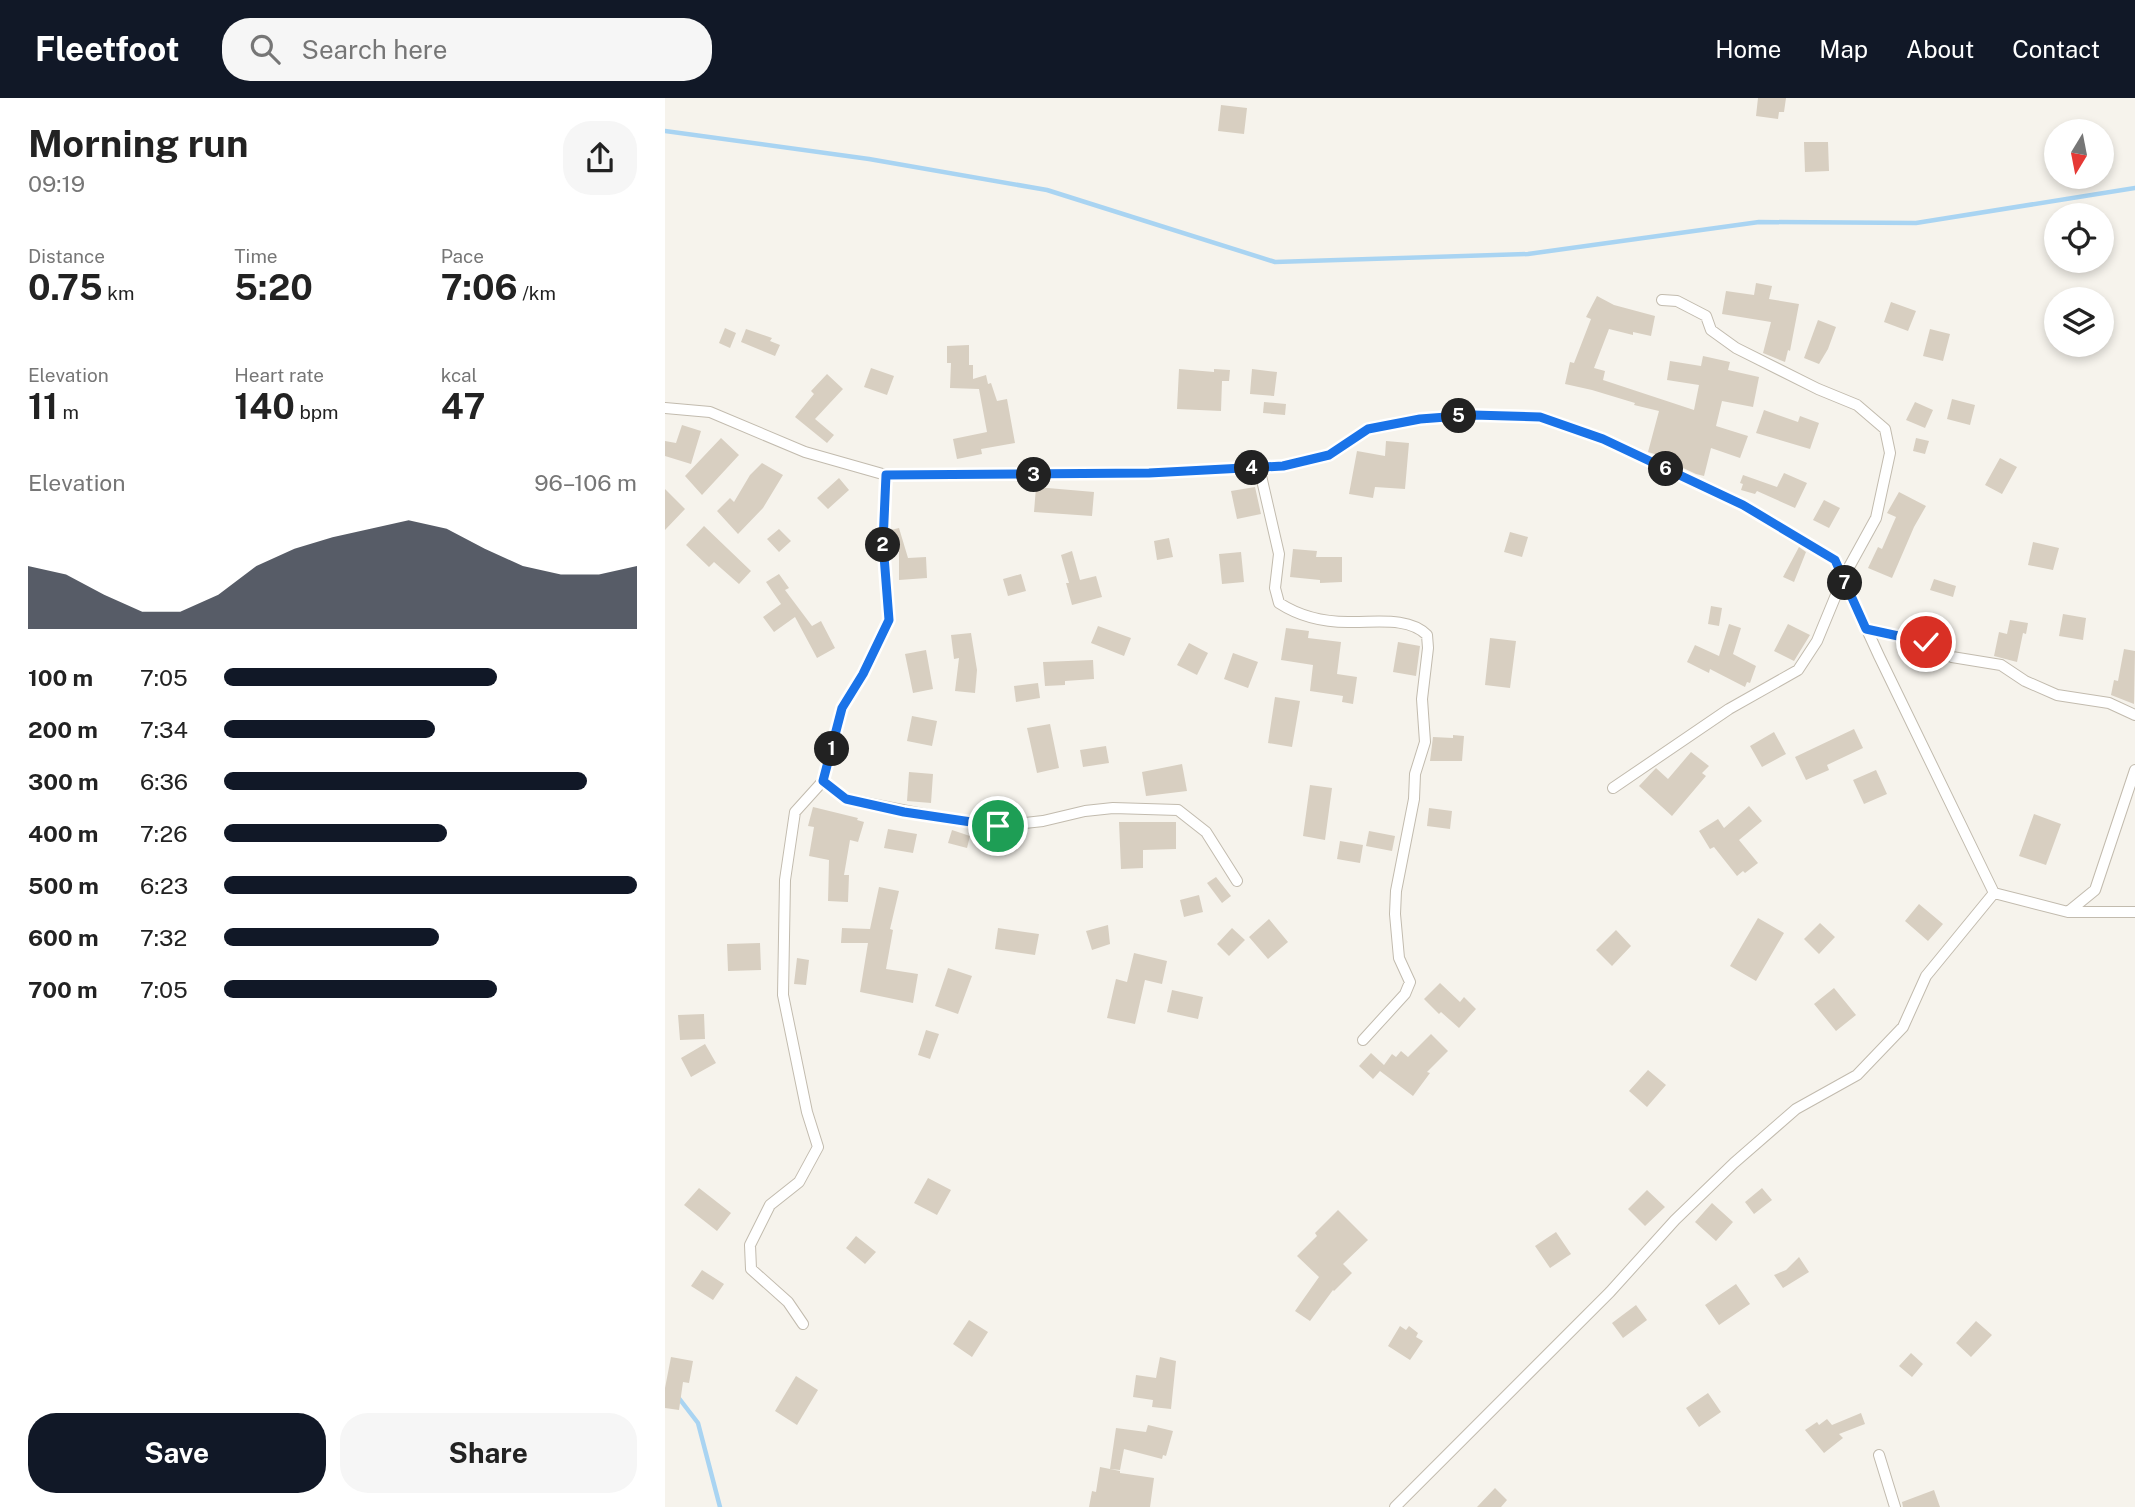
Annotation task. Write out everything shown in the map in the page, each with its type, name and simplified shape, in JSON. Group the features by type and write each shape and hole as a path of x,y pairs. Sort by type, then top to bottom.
{"street":[{"path":"1613,788 1729,709 1798,670 1817,640 1843,578 1876,517 1890,453 1885,429 1857,405 1818,389 1736,348 1711,330 1706,316 1677,301 1662,300"},
{"path":"665,408 710,412 804,452 886,475 1149,473 1283,466 1329,455 1368,429 1420,419 1473,415 1540,417 1603,439 1743,505 1835,560 1994,892 2068,912 2135,912"},
{"path":"1259,467 1279,554 1275,589 1279,603 1312,618 1418,626 1427,635 1422,699 1425,742 1415,774 1414,799 1396,891 1399,958 1410,982 1405,994 1363,1040"},
{"path":"803,1324 788,1302 751,1269 750,1245 770,1205 799,1182 818,1147 807,1112 783,995 785,880 795,812 823,781 842,708 863,674 889,620 883,543 886,475"},
{"path":"1866,629 1926,642 1952,657 2001,665 2025,681 2057,695 2109,703 2135,716"},
{"path":"2068,912 2095,890 2135,771"},
{"path":"823,781 846,799 998,826 1113,808 1178,810 1206,832 1237,881"},
{"path":"1395,1507 1610,1292 1675,1220 1734,1163 1796,1109 1857,1075 1903,1027 1926,976 1994,892"},
{"path":"1879,1455 1895,1507"}],"building":[{"path":"1758,98 1786,98 1784,112 1779,112 1778,119 1756,116"},
{"path":"1221,105 1247,108 1244,134 1218,131"},
{"path":"1804,142 1828,142 1829,171 1805,172"},
{"path":"1756,283 1772,286 1769,299 1799,304 1790,351 1788,350 1785,362 1763,353 1771,322 1722,314 1726,291 1754,295"},
{"path":"1597,296 1614,305 1655,316 1651,336 1609,329 1594,368 1605,371 1603,380 1694,410 1699,385 1667,380 1670,361 1701,366 1703,356 1730,362 1728,370 1759,377 1753,407 1722,401 1716,426 1748,436 1740,458 1711,448 1704,476 1696,474 1681,467 1682,462 1648,452 1659,411 1565,384 1570,362 1574,363 1591,319 1586,317"},
{"path":"1891,302 1916,311 1908,331 1884,322"},
{"path":"1818,320 1836,327 1819,364 1804,358"},
{"path":"725,328 736,333 730,348 719,343"},
{"path":"746,329 772,338 770,341 780,345 775,356 741,342"},
{"path":"1930,329 1950,334 1943,361 1923,356"},
{"path":"969,345 969,365 973,365 973,379 986,375 997,401 1007,399 1015,443 981,449 982,454 957,459 953,439 987,432 979,389 950,388 951,363 947,363 947,346"},
{"path":"871,368 894,376 887,395 864,387"},
{"path":"1179,369 1214,372 1214,369 1230,370 1229,381 1222,381 1221,411 1177,409"},
{"path":"1252,369 1277,372 1274,396 1250,394"},
{"path":"827,374 843,389 815,419 834,435 827,443 795,417 814,394 811,391"},
{"path":"1952,399 1975,405 1970,425 1947,419"},
{"path":"1264,402 1286,404 1285,415 1263,413"},
{"path":"1915,402 1933,410 1925,428 1906,420"},
{"path":"1764,410 1798,422 1800,416 1819,423 1810,449 1756,433"},
{"path":"682,425 701,431 691,464 665,456 665,441 676,443"},
{"path":"721,438 739,455 702,495 685,476"},
{"path":"1916,438 1929,441 1925,454 1913,451"},
{"path":"1386,441 1409,443 1405,489 1375,487 1373,498 1349,494 1357,451 1385,456"},
{"path":"2000,458 2017,467 2002,494 1985,485"},
{"path":"762,463 783,475 763,508 738,534 717,511 730,498 734,502 750,475"},
{"path":"1784,473 1807,483 1795,508 1757,491 1755,494 1741,490 1743,475 1777,487"},
{"path":"839,478 849,490 828,509 817,498"},
{"path":"1036,487 1094,492 1092,516 1034,512"},
{"path":"1255,487 1261,514 1237,519 1231,491"},
{"path":"665,489 685,509 665,530"},
{"path":"1899,492 1926,506 1892,578 1868,568 1878,547 1882,549 1896,517 1887,513"},
{"path":"1824,500 1840,508 1829,528 1813,520"},
{"path":"704,526 751,571 739,584 714,562 709,567 686,545"},
{"path":"899,528 908,558 926,557 927,578 899,580 899,544 893,546 891,530"},
{"path":"779,529 791,541 779,552 767,539"},
{"path":"1510,532 1528,537 1522,557 1504,552"},
{"path":"1169,538 1173,557 1157,560 1154,541"},
{"path":"2033,542 2059,548 2053,570 2028,565"},
{"path":"1799,547 1806,552 1794,582 1783,577"},
{"path":"1293,549 1317,551 1316,557 1342,557 1342,582 1320,583 1320,580 1290,577"},
{"path":"1072,551 1080,580 1096,576 1102,597 1072,605 1061,555"},
{"path":"1241,552 1244,582 1222,584 1219,554"},
{"path":"779,574 789,588 785,590 812,626 821,621 835,648 817,658 795,617 774,632 763,617 781,604 766,582"},
{"path":"1021,574 1026,591 1008,596 1003,579"},
{"path":"1934,579 1956,586 1953,597 1930,590"},
{"path":"1711,606 1722,608 1719,626 1708,624"},
{"path":"2063,614 2086,618 2083,640 2059,636"},
{"path":"2010,620 2028,623 2017,662 1994,656 1999,632 2007,634"},
{"path":"1729,624 1741,628 1733,654 1756,666 1750,683 1747,682 1745,687 1710,669 1709,673 1687,662 1695,645 1719,656"},
{"path":"1788,624 1810,635 1794,661 1774,651"},
{"path":"1098,626 1131,638 1124,656 1091,643"},
{"path":"1286,628 1309,631 1308,638 1341,642 1337,674 1357,677 1353,704 1342,702 1343,696 1310,691 1313,665 1281,660"},
{"path":"971,633 977,670 975,693 955,691 959,658 954,659 951,635"},
{"path":"1490,638 1516,641 1510,688 1485,685"},
{"path":"1398,642 1420,646 1416,676 1393,672"},
{"path":"1189,643 1208,653 1197,675 1177,665"},
{"path":"2124,649 2135,651 2134,704 2111,695 2114,680 2118,681"},
{"path":"926,650 933,689 913,693 905,654"},
{"path":"1233,653 1258,662 1248,688 1224,679"},
{"path":"1093,660 1094,679 1065,681 1065,685 1045,686 1043,662"},
{"path":"1038,683 1040,698 1016,702 1014,686"},
{"path":"1275,697 1300,701 1292,747 1268,743"},
{"path":"912,716 937,721 932,746 907,741"},
{"path":"1050,724 1059,768 1037,773 1027,728"},
{"path":"1854,729 1863,748 1827,765 1829,770 1806,780 1795,757"},
{"path":"1774,732 1786,754 1762,767 1750,746"},
{"path":"1453,735 1464,736 1462,761 1430,761 1433,737 1453,738"},
{"path":"1106,746 1109,763 1083,767 1080,750"},
{"path":"1691,752 1709,766 1702,773 1706,776 1672,816 1639,786 1656,768 1668,779"},
{"path":"1182,764 1187,791 1146,796 1142,772"},
{"path":"1876,770 1887,794 1864,804 1853,780"},
{"path":"909,772 933,774 931,803 907,801"},
{"path":"1310,785 1332,788 1325,840 1303,836"},
{"path":"1749,806 1762,821 1739,840 1758,863 1737,876 1714,847 1710,849 1699,831 1718,819 1724,828"},
{"path":"813,807 858,818 857,820 864,822 858,842 850,840 844,875 849,875 848,902 828,901 829,860 809,856 814,827 808,826"},
{"path":"1429,808 1452,811 1450,829 1427,826"},
{"path":"2034,814 2061,824 2046,865 2019,856"},
{"path":"1119,822 1176,822 1176,849 1143,850 1143,868 1121,869"},
{"path":"888,829 917,834 913,853 884,848"},
{"path":"952,830 970,836 967,848 948,843"},
{"path":"1369,831 1395,836 1392,851 1366,846"},
{"path":"1340,841 1363,845 1360,863 1337,859"},
{"path":"1216,877 1231,896 1222,903 1207,883"},
{"path":"879,887 899,891 890,929 893,930 886,969 918,974 913,1003 860,992 868,943 841,943 842,928 870,929"},
{"path":"1199,895 1203,912 1184,917 1180,900"},
{"path":"1919,904 1943,924 1928,941 1905,921"},
{"path":"1758,918 1784,933 1756,981 1730,966"},
{"path":"1269,919 1288,942 1268,959 1249,937"},
{"path":"1820,923 1835,937 1819,954 1804,939"},
{"path":"1108,925 1110,944 1092,950 1086,931"},
{"path":"998,928 1039,934 1035,955 995,949"},
{"path":"1232,928 1245,940 1229,956 1217,944"},
{"path":"1616,930 1631,946 1612,966 1596,950"},
{"path":"760,943 761,970 728,971 727,944"},
{"path":"1134,953 1167,961 1162,984 1145,980 1135,1024 1107,1018 1116,979 1127,982"},
{"path":"797,958 809,960 806,985 794,984"},
{"path":"948,968 972,976 958,1014 935,1006"},
{"path":"1440,983 1460,1002 1464,997 1476,1009 1459,1028 1424,999"},
{"path":"1834,988 1856,1015 1836,1031 1814,1004"},
{"path":"1172,990 1203,997 1198,1019 1167,1012"},
{"path":"704,1014 705,1039 680,1040 678,1015"},
{"path":"926,1030 939,1034 930,1059 918,1055"},
{"path":"1431,1034 1448,1051 1427,1072 1430,1073 1413,1096 1380,1071 1373,1079 1359,1066 1371,1053 1384,1065 1392,1054 1396,1057 1401,1051 1408,1057"},
{"path":"705,1044 716,1063 691,1077 681,1058"},
{"path":"1648,1070 1666,1085 1647,1107 1629,1091"},
{"path":"928,1178 951,1190 937,1215 914,1203"},
{"path":"699,1188 731,1213 717,1231 684,1205"},
{"path":"1762,1188 1772,1200 1754,1214 1745,1202"},
{"path":"1647,1190 1665,1207 1645,1226 1628,1209"},
{"path":"1712,1203 1733,1222 1716,1241 1695,1222"},
{"path":"1338,1210 1368,1240 1343,1264 1352,1273 1333,1290 1310,1321 1295,1311 1319,1277 1297,1256"},
{"path":"1556,1232 1571,1254 1550,1268 1535,1246"},
{"path":"856,1236 876,1252 865,1264 846,1248"},
{"path":"1799,1257 1809,1272 1783,1288 1774,1275 1786,1270"},
{"path":"702,1270 724,1284 713,1300 691,1286"},
{"path":"1736,1284 1750,1304 1719,1325 1705,1305"},
{"path":"1636,1305 1647,1320 1623,1338 1612,1323"},
{"path":"969,1320 988,1332 972,1357 953,1344"},
{"path":"1976,1321 1992,1335 1971,1357 1956,1343"},
{"path":"1400,1326 1406,1330 1409,1326 1418,1333 1416,1337 1423,1341 1410,1360 1388,1346"},
{"path":"1911,1353 1923,1364 1912,1377 1899,1366"},
{"path":"671,1357 693,1361 689,1383 683,1382 679,1410 665,1408 665,1388"},
{"path":"1160,1357 1176,1361 1171,1409 1152,1407 1153,1400 1133,1397 1136,1375 1156,1378"},
{"path":"796,1376 818,1390 797,1425 775,1411"},
{"path":"1708,1393 1721,1412 1699,1427 1686,1408"},
{"path":"1861,1413 1865,1424 1839,1434 1843,1438 1824,1453 1805,1430 1817,1422 1819,1425 1827,1419 1832,1425"},
{"path":"1148,1425 1173,1431 1166,1456 1163,1455 1162,1459 1124,1449 1120,1470 1110,1469 1116,1428 1146,1432"},
{"path":"1100,1467 1154,1478 1150,1507 1089,1507 1092,1491 1096,1492"},
{"path":"1495,1488 1507,1500 1501,1507 1477,1507"},
{"path":"1934,1490 1940,1507 1903,1507 1902,1502"}],"waterway":[{"path":"665,131 869,159 1047,190 1275,262 1528,254 1759,222 1916,223 2135,188"},
{"path":"678,1397 698,1423 720,1507"}],"route":[{"path":"998,826 904,812 846,799 823,781 842,708 863,674 889,620 883,543 886,475 1149,473 1283,466 1329,455 1368,429 1420,419 1473,415 1540,417 1603,439 1743,505 1835,560 1866,629 1926,642"}]}
